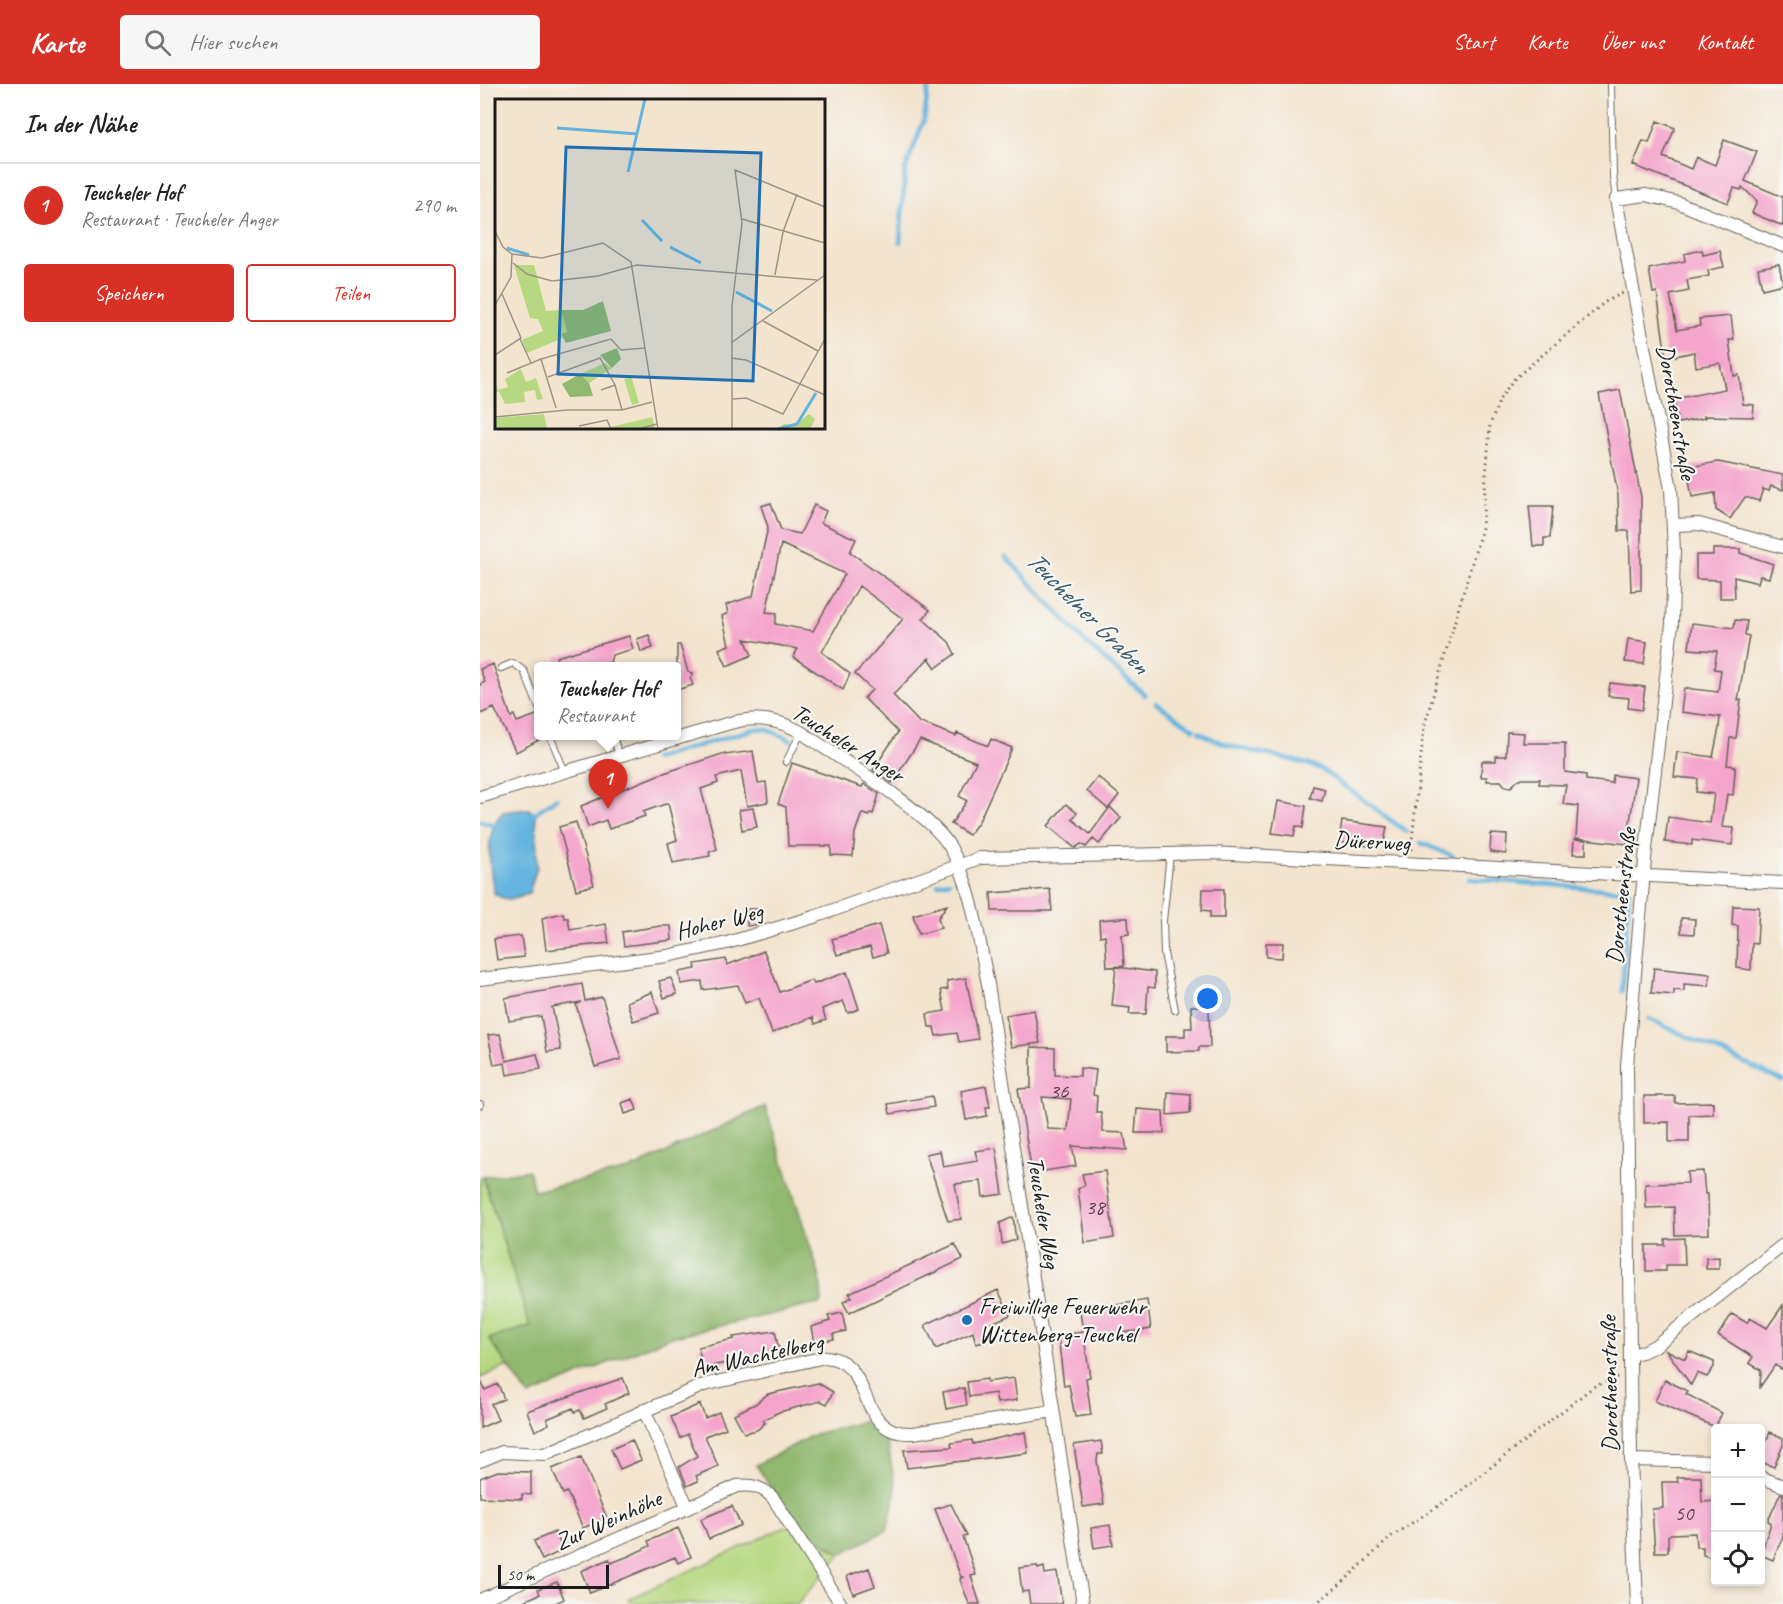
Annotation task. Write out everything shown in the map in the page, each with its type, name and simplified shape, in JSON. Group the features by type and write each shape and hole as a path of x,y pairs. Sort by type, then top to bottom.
{"street":[{"path":"1616,199 1646,195 1679,203 1783,246"},
{"name":"Dorotheenstraße","path":"1616,199 1668,471 1674,525 1672,624 1644,877 1627,1065 1631,1460 1637,1604"},
{"path":"1674,525 1699,524 1783,547"},
{"name":"Teucheler Anger","path":"681,738 742,720 773,720 801,732 929,823 945,838 959,865"},
{"name":"Teucheler Anger","path":"480,797 674,740"},
{"name":"Dürerweg","path":"959,865 980,858 1170,854 1246,855 1783,883"},
{"name":"Hoher Weg","path":"480,979 667,956 727,943 814,916 959,865"},
{"name":"Teucheler Weg","path":"959,865 988,984 1083,1604"},
{"path":"1630,1354 1655,1346 1783,1245"},
{"name":"Am Wachtelberg","path":"480,1461 513,1451 545,1454 704,1385 825,1357 839,1359 850,1367 874,1414 886,1428 894,1432 913,1433 1053,1411"},
{"name":"Zur Weinhöhe","path":"644,1410 687,1508"},
{"path":"1631,1460 1711,1462"},
{"path":"1763,1478 1783,1486"},
{"name":"Zur Weinhöhe","path":"480,1600 737,1486 750,1485 762,1489 773,1498 842,1604"}],"lane":[{"path":"1611,84 1613,176 1616,199"},
{"path":"501,668 513,663 524,671 534,696"},
{"path":"786,762 801,732"},
{"path":"552,740 565,772"},
{"path":"614,740 619,756"},
{"path":"1170,854 1162,921 1166,975 1175,1010"}],"path":[{"path":"1409,864 1424,728 1482,528 1490,425 1500,399 1513,380 1605,302 1618,294 1633,291"},
{"path":"1315,1604 1342,1583 1392,1536 1458,1493 1571,1402 1610,1378 1630,1374"}],"green space":[{"path":"765,1106 820,1277 822,1303 670,1337 529,1396 489,1339 530,1326 483,1177 529,1170 534,1191 629,1170"},
{"path":"480,1177 483,1177 530,1326 489,1339 508,1366 480,1378"},
{"path":"865,1421 874,1433 887,1441 896,1490 887,1530 841,1554 794,1523 756,1465 815,1434"},
{"path":"794,1523 841,1554 797,1604 634,1604 628,1599"}],"water":[{"path":"529,809 536,816 537,867 529,893 515,898 502,898 494,893 491,873 490,840 493,830 503,812"}],"building":[{"path":"1657,121 1675,128 1663,157 1691,169 1696,157 1715,165 1724,140 1757,152 1745,181 1783,197 1783,226 1752,213 1757,201 1742,187 1741,190 1734,188 1728,203 1633,165 1643,141 1649,143"},
{"path":"1702,250 1703,255 1720,251 1724,267 1708,270 1709,276 1687,280 1689,291 1670,295 1677,330 1700,326 1699,319 1731,316 1734,340 1729,340 1734,376 1739,375 1743,404 1754,405 1753,417 1704,416 1705,418 1678,423 1674,399 1725,389 1720,363 1696,367 1694,352 1666,358 1657,292 1653,293 1649,269 1685,261 1684,254"},
{"path":"1779,264 1783,284 1762,289 1758,268"},
{"path":"1620,390 1641,497 1641,590 1631,591 1629,531 1619,531 1618,495 1599,394"},
{"path":"1718,462 1783,475 1783,490 1771,486 1769,491 1763,489 1759,501 1745,497 1730,519 1716,510 1715,493 1692,497 1687,467"},
{"path":"771,503 781,530 800,534 814,505 826,511 821,523 856,539 850,552 930,610 923,619 949,642 955,654 936,668 929,658 893,695 919,722 956,736 957,733 988,746 991,739 1012,748 979,821 969,835 951,824 967,801 959,796 976,762 920,740 892,783 873,770 898,732 864,698 872,690 855,674 903,619 859,586 822,652 850,674 843,690 793,657 798,649 745,639 752,655 727,666 719,649 729,645 722,616 728,613 726,605 753,596 768,527 761,506","holes":["781,544 845,574 813,631 775,624 777,613 766,612"]},
{"path":"1529,506 1553,506 1550,538 1544,538 1544,546 1533,546"},
{"path":"1713,549 1740,549 1740,553 1773,564 1769,578 1760,576 1758,583 1734,577 1735,598 1720,598 1720,580 1696,579 1696,555 1713,555"},
{"path":"1735,620 1747,621 1745,635 1749,636 1738,700 1741,700 1736,738 1730,738 1727,765 1735,766 1735,772 1733,795 1727,794 1722,827 1734,828 1732,845 1692,840 1692,845 1665,842 1668,817 1710,823 1714,794 1696,792 1698,779 1674,777 1677,752 1713,757 1719,728 1720,717 1681,712 1684,688 1718,692 1721,670 1714,669 1717,651 1689,649 1692,623 1734,628"},
{"path":"649,635 653,648 641,652 637,639"},
{"path":"629,636 633,649 612,655 610,662 558,662 556,657"},
{"path":"1628,639 1647,642 1644,664 1625,662"},
{"path":"677,645 680,645 688,672 693,674 690,678 693,685 681,689 681,662 677,662"},
{"path":"493,664 511,717 514,715 517,722 534,716 534,740 539,740 516,752 494,708 480,714 480,684 485,682 480,669"},
{"path":"1610,683 1645,687 1642,710 1628,708 1629,698 1608,696"},
{"path":"1507,732 1524,733 1523,743 1565,743 1565,772 1586,775 1586,780 1612,783 1613,775 1636,778 1627,844 1576,838 1578,806 1563,804 1566,785 1539,784 1540,779 1519,779 1511,787 1505,786 1501,781 1487,781 1487,777 1481,777 1482,761 1496,761 1496,756 1506,756"},
{"path":"753,751 758,783 766,782 768,802 747,806 741,771 716,777 718,783 701,789 717,849 709,852 710,856 673,863 668,843 677,840 668,803 643,812 645,816 609,829 606,820 588,827 581,806 658,775 725,753 725,755"},
{"path":"792,763 862,787 864,784 879,794 873,814 870,813 869,816 862,813 855,833 853,856 831,855 831,846 788,846 786,807 778,804"},
{"path":"1098,777 1119,795 1108,809 1087,791"},
{"path":"1313,786 1325,789 1322,801 1310,798"},
{"path":"1278,801 1306,806 1303,828 1296,826 1294,836 1272,833"},
{"path":"1066,804 1077,813 1072,819 1090,834 1110,807 1121,818 1099,844 1093,839 1086,847 1081,844 1075,848 1048,826"},
{"path":"753,808 757,827 742,830 739,810"},
{"path":"1342,821 1387,827 1384,843 1369,841 1368,846 1339,842"},
{"path":"576,822 594,885 576,890 559,827"},
{"path":"1491,834 1507,835 1506,854 1490,852"},
{"path":"1574,839 1586,840 1586,854 1573,854"},
{"path":"1050,889 1052,911 992,911 991,893"},
{"path":"1203,889 1224,889 1224,918 1210,918 1210,911 1202,910"},
{"path":"947,905 938,918 941,928 919,934 913,915"},
{"path":"1733,906 1759,907 1757,944 1752,943 1751,970 1737,968 1738,926 1732,925"},
{"path":"747,909 761,909 761,924 747,926"},
{"path":"563,913 564,918 568,918 570,930 606,924 609,943 546,950 542,918"},
{"path":"1128,918 1129,934 1122,935 1124,966 1107,967 1105,935 1100,936 1099,920"},
{"path":"1681,918 1695,919 1694,934 1681,933"},
{"path":"879,925 887,953 873,957 870,947 837,955 832,939"},
{"path":"671,926 672,940 624,946 622,932"},
{"path":"521,936 524,957 497,960 494,939"},
{"path":"1266,943 1283,943 1282,958 1266,957"},
{"path":"764,951 780,992 812,980 814,984 847,972 859,1009 848,1013 843,1001 822,1009 826,1020 815,1024 813,1017 772,1033 759,998 745,1003 738,985 703,990 702,981 681,984 679,972 696,969 695,964 726,959 727,965"},
{"path":"1116,967 1155,972 1155,988 1148,987 1146,1014 1129,1014 1130,1008 1112,1006"},
{"path":"1654,968 1710,974 1709,986 1684,984 1684,991 1674,990 1674,995 1651,993"},
{"path":"671,978 677,994 664,998 659,981"},
{"path":"966,978 978,1039 959,1042 957,1033 936,1036 934,1027 929,1027 927,1014 945,1011 941,990 948,989 947,981"},
{"path":"582,984 585,1001 602,997 621,1059 595,1067 576,1005 581,1002 552,1007 561,1050 547,1052 541,1016 509,1021 505,998"},
{"path":"652,992 659,1013 633,1021 627,1002"},
{"path":"1191,1006 1209,1006 1210,1047 1199,1047 1199,1051 1166,1052 1166,1036 1185,1036 1185,1028 1192,1028"},
{"path":"1034,1010 1040,1043 1011,1047 1006,1015"},
{"path":"500,1034 506,1061 537,1054 541,1069 507,1075 505,1063 494,1065 488,1035"},
{"path":"1031,1047 1055,1048 1055,1075 1080,1076 1080,1068 1096,1070 1093,1095 1097,1096 1096,1112 1101,1112 1103,1132 1124,1133 1127,1150 1072,1146 1076,1166 1032,1173 1018,1089 1031,1088","holes":["1042,1097 1071,1099 1068,1130 1048,1129"]},
{"path":"986,1086 990,1107 986,1107 987,1116 966,1120 961,1091"},
{"path":"1168,1092 1191,1094 1190,1113 1167,1115"},
{"path":"932,1096 934,1107 890,1114 888,1104"},
{"path":"1644,1096 1675,1096 1675,1103 1713,1102 1713,1114 1689,1115 1689,1142 1669,1142 1669,1122 1644,1123"},
{"path":"633,1099 637,1110 625,1114 622,1103"},
{"path":"1137,1109 1163,1111 1164,1133 1135,1133"},
{"path":"996,1148 1003,1194 983,1197 981,1181 955,1184 961,1219 948,1221 926,1154 940,1151 943,1167 978,1161 975,1151"},
{"path":"1105,1171 1114,1238 1085,1243 1078,1189 1085,1185 1082,1174"},
{"path":"1703,1171 1705,1194 1708,1194 1709,1234 1675,1235 1674,1207 1646,1208 1645,1184 1688,1183 1687,1172"},
{"path":"1013,1217 1016,1240 1002,1244 1000,1223"},
{"path":"1684,1238 1685,1265 1666,1265 1666,1271 1646,1271 1646,1245 1665,1245 1665,1239"},
{"name":"Freiwillige Feuerwehr Wittenberg-Teuchel","path":"955,1244 963,1259 849,1313 843,1302 852,1297 849,1293"},
{"path":"1719,1257 1719,1269 1706,1269 1706,1258"},
{"name":"Freiwillige Feuerwehr Wittenberg-Teuchel","path":"998,1290 1010,1315 987,1325 992,1340 976,1344 973,1332 936,1349 925,1325"},
{"path":"1147,1300 1151,1329 1084,1338 1090,1377 1086,1378 1091,1415 1075,1417 1069,1385 1064,1386 1058,1336 1083,1332 1080,1311"},
{"path":"1783,1305 1783,1370 1775,1365 1760,1387 1761,1370 1749,1363 1753,1357 1718,1335 1732,1314 1747,1323 1750,1318 1767,1328"},
{"path":"842,1313 846,1331 833,1334 834,1339 814,1343 811,1327 830,1321 828,1316"},
{"path":"775,1331 779,1351 703,1368 698,1347 734,1339 733,1337"},
{"path":"1666,1350 1685,1359 1689,1351 1714,1362 1714,1367 1707,1377 1697,1373 1691,1385"},
{"path":"623,1378 629,1393 605,1404 607,1408 584,1418 580,1410 575,1412 573,1408 547,1419 549,1424 535,1431 527,1411"},
{"path":"1014,1378 1017,1400 997,1403 995,1393 969,1397 967,1382"},
{"path":"480,1379 485,1390 498,1384 504,1399 491,1404 498,1420 480,1428"},
{"path":"1665,1380 1688,1391 1686,1394 1722,1413 1716,1424 1711,1425 1655,1401"},
{"path":"818,1383 833,1392 827,1404 821,1401 779,1412 763,1420 765,1423 757,1430 744,1433 734,1414 755,1404 768,1394"},
{"path":"964,1388 967,1405 946,1409 943,1392"},
{"path":"700,1404 705,1418 719,1412 726,1428 705,1436 718,1466 696,1476 698,1481 687,1486 679,1467 697,1456 688,1434 680,1438 671,1417"},
{"path":"1025,1432 1028,1453 907,1468 904,1450 952,1447 951,1443 972,1440 973,1444"},
{"path":"1770,1432 1783,1438 1783,1445 1774,1467 1765,1464 1765,1445"},
{"path":"632,1440 641,1460 620,1469 611,1449"},
{"path":"1101,1441 1103,1454 1098,1454 1097,1461 1104,1504 1083,1507 1074,1445"},
{"path":"581,1457 607,1518 583,1528 567,1492 563,1494 552,1469"},
{"path":"498,1471 531,1472 531,1495 522,1494 522,1499 480,1497 480,1478"},
{"path":"1677,1477 1701,1477 1702,1502 1711,1501 1711,1557 1703,1555 1703,1547 1696,1547 1695,1533 1671,1534 1668,1536 1668,1552 1655,1552 1652,1509 1663,1508 1662,1482 1678,1482"},
{"path":"1780,1494 1783,1494 1783,1536 1773,1560 1765,1557 1765,1541 1771,1523 1768,1521"},
{"path":"951,1504 967,1536 963,1537 976,1575 971,1576 980,1604 969,1604 960,1579 963,1577 961,1577 935,1509"},
{"path":"732,1506 741,1525 709,1539 701,1519"},
{"path":"1110,1525 1113,1545 1094,1548 1091,1528"},
{"path":"678,1528 691,1557 678,1563 675,1557 590,1593 581,1571 609,1559 611,1563 629,1556 650,1546 648,1541"},
{"path":"555,1532 563,1550 542,1560 534,1541"},
{"path":"1037,1566 1038,1569 1044,1567 1045,1574 1057,1572 1062,1604 1030,1604 1028,1591 1022,1592 1019,1568"},
{"path":"869,1568 875,1586 853,1594 847,1576"},
{"path":"557,1582 564,1599 554,1604 517,1604 540,1594 538,1589"}],"waterway":[{"name":"Teuchelner Graben","path":"900,242 905,170 924,120 929,84"},
{"name":"Teuchelner Graben","path":"1005,556 1088,645 1145,695"},
{"name":"Teuchelner Graben","path":"1156,703 1194,729"},
{"path":"654,759 754,729 767,729 791,740"},
{"name":"Teuchelner Graben","path":"1199,732 1228,745 1321,769 1407,832"},
{"path":"529,817 557,798"},
{"path":"480,821 498,826"},
{"name":"Teuchelner Graben","path":"1421,843 1453,856"},
{"name":"Teuchelner Graben","path":"1470,879 1629,891 1622,991"},
{"path":"938,884 949,881"},
{"name":"Teuchelner Graben","path":"1649,1019 1783,1081"}],"place":[{"name":"Teucheler Hof","path":"608,809"},
{"name":"Freiwillige Feuerwehr Wittenberg-Teuchel","path":"967,1320"}]}
